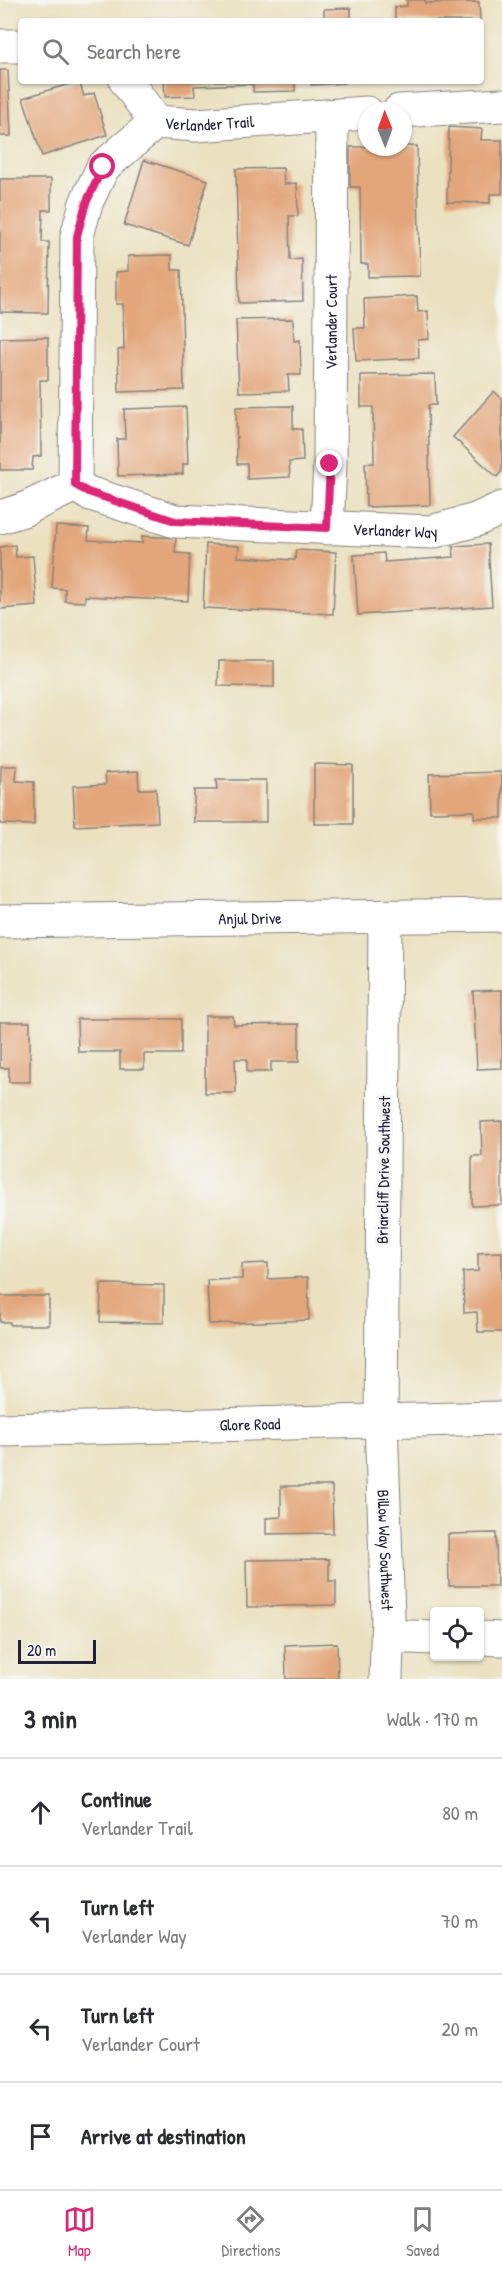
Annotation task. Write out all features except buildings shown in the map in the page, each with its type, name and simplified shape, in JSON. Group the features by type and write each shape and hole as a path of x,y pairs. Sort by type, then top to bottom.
{"street":[{"path":"0,46 18,46"},
{"path":"128,84 156,122"},
{"path":"412,110 502,105"},
{"name":"Verlander Trail","path":"75,485 77,236 86,203 103,167 156,122 196,125 358,114"},
{"name":"Verlander Court","path":"327,528 330,464 332,116"},
{"path":"0,517 23,510 75,485"},
{"name":"Verlander Way","path":"75,485 88,492 175,521 431,532 476,520 502,508"},
{"name":"Anjul Drive","path":"0,921 502,915"},
{"name":"Briarcliff Drive Southwest","path":"381,1422 385,917"},
{"name":"Glore Road","path":"0,1430 502,1418"},
{"name":"Billow Way Southwest","path":"381,1422 387,1636 386,1679"},
{"path":"387,1636 430,1638"},
{"path":"484,1638 502,1638"}],"route":[{"path":"103,167 86,203 77,236 75,485 88,492 175,521 327,528 330,464"}]}
